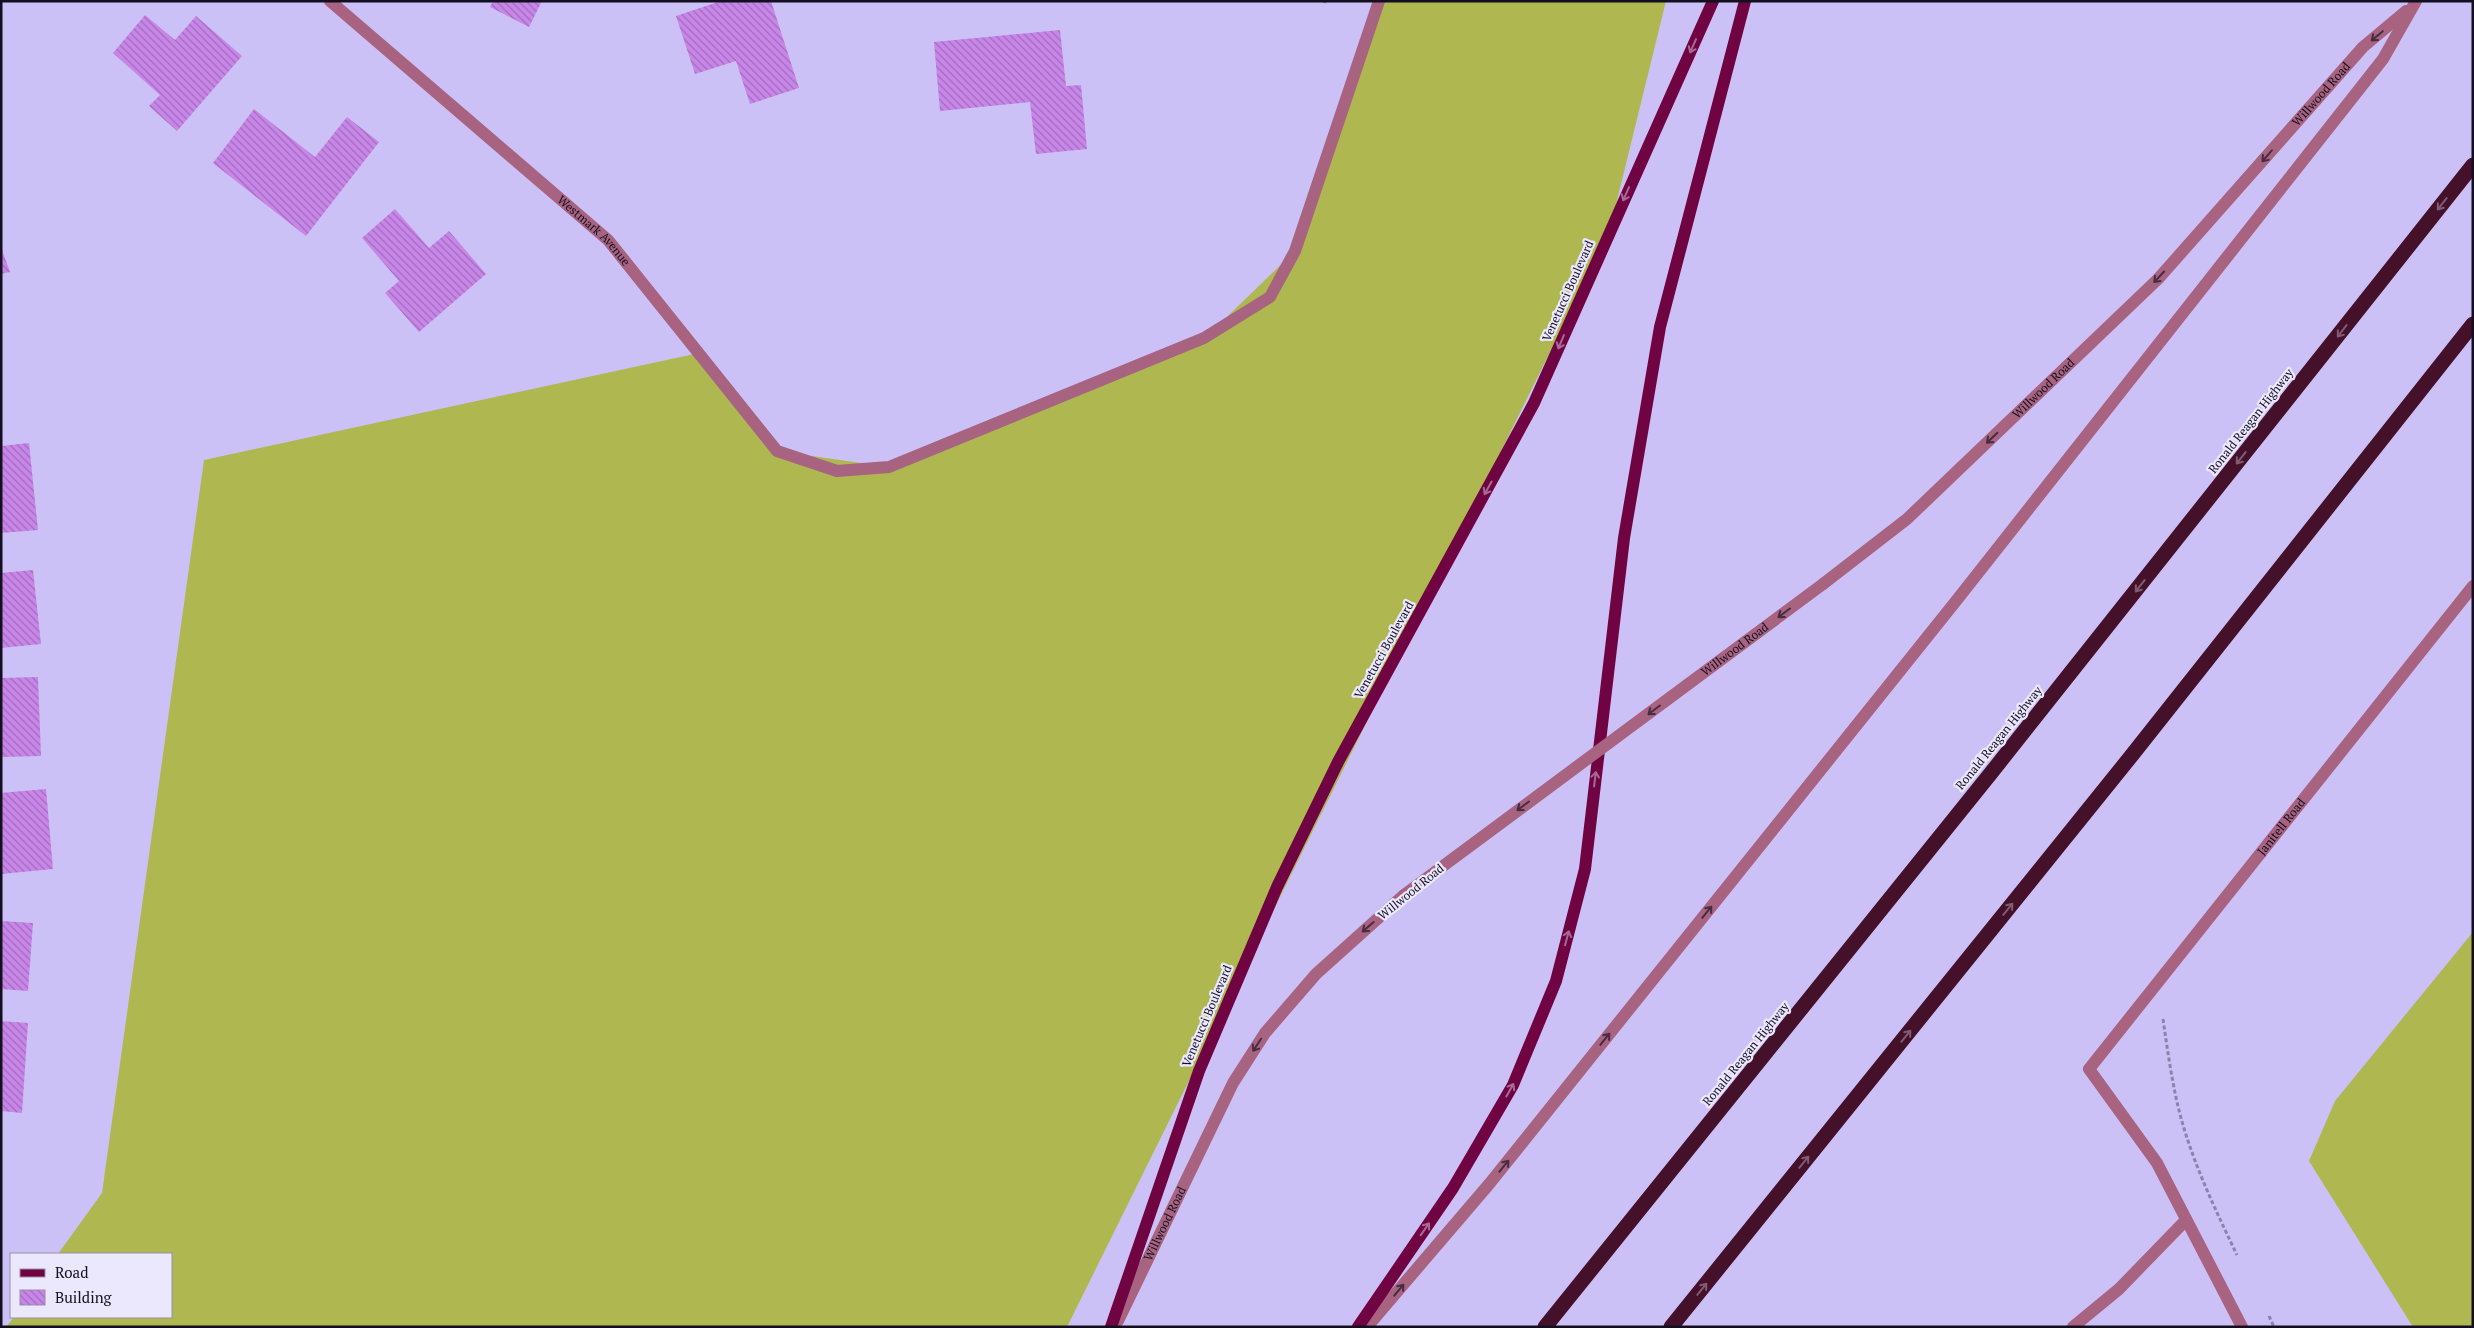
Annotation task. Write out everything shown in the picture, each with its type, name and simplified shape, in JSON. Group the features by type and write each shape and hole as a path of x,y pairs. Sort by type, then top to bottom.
{"highway":[{"name":"Ronald Reagan Highway","path":"1545,1327 1985,781 2473,165"},
{"path":"1672,1327 2132,755 2473,324"}],"main road":[{"name":"Venetucci Boulevard","path":"1113,1327 1199,1071 1277,887 1338,762 1534,404 1714,1"},
{"path":"1358,1327 1453,1188 1503,1102 1513,1084 1556,981 1585,869 1624,538 1660,328 1745,1"}],"street":[{"name":"Westmark Avenue","path":"330,1 608,240 777,452 836,472 889,467 1204,338 1270,297 1295,251 1378,1"},
{"name":"Willwood Road","path":"1113,1327 1233,1083 1265,1033 1316,974 1404,895 1824,584 1907,519 2158,279 2363,47 2415,3"},
{"name":"Willwood Road","path":"1367,1327 1490,1183 1949,609 2383,59 2415,3"},
{"name":"Janitell Road","path":"2186,1220 2157,1163 2089,1069 2473,586"},
{"path":"2072,1327 2119,1289 2186,1220 2242,1327"}],"path":[{"path":"2156,984 2178,1104 2193,1152 2220,1219 2241,1262"},
{"path":"2266,1312 2274,1327"}],"green space":[{"path":"1379,1 1666,1 1609,233 1067,1327 6,1327 13,1318 172,1318 172,1253 59,1253 102,1193 204,460 699,353 777,451 889,467 1205,338 1295,251"},
{"path":"2473,932 2473,1327 2413,1327 2309,1161 2335,1101"}],"building":[{"path":"493,1 542,1 529,27 490,7"},
{"path":"721,1 771,1 799,88 750,104 736,61 695,74 676,16"},
{"path":"145,15 175,40 196,16 242,56 177,131 149,106 160,95 113,53"},
{"path":"1060,30 1066,86 1081,85 1087,149 1036,154 1030,102 940,111 934,42"},
{"path":"254,109 315,157 347,117 379,142 306,236 213,163"},
{"path":"395,209 429,248 449,231 486,274 419,332 385,293 399,281 362,238"},
{"path":"1,247 10,272 1,274"},
{"path":"29,443 38,530 1,533 1,446"},
{"path":"33,570 41,644 1,648 1,573"},
{"path":"38,677 41,756 1,757 1,678"},
{"path":"46,789 53,869 1,874 1,793"},
{"path":"1,921 33,923 28,991 1,989"},
{"path":"1,1021 28,1023 22,1113 1,1111"}]}
